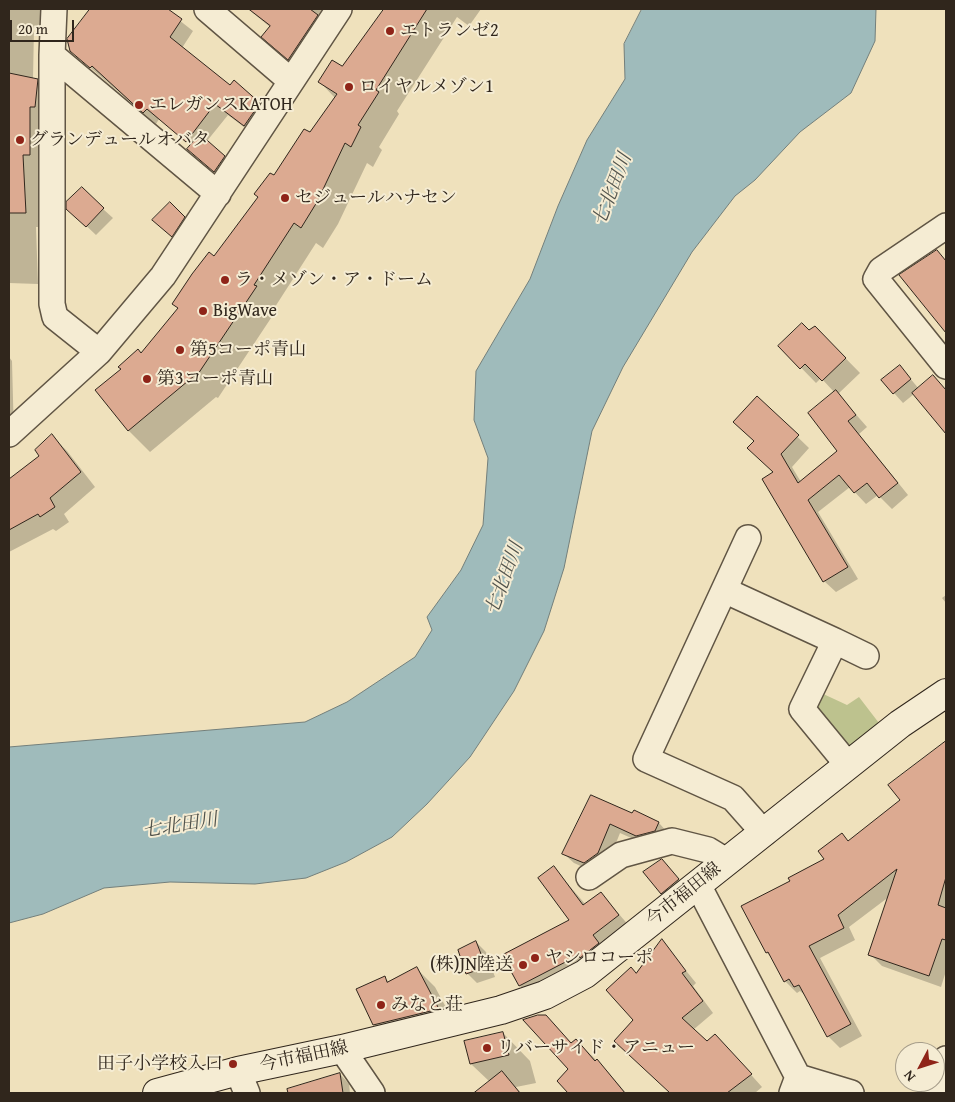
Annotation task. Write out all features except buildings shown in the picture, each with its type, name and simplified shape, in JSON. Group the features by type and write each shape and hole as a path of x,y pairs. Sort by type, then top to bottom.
{"main road":[{"name":"今市福田線","path":"157,1093 242,1082 342,1049 501,1010 545,995 585,974 900,724 946,693"}],"street":[{"path":"54,9 52,54 52,304 55,317 99,352"},
{"path":"207,9 291,81"},
{"path":"9,434 99,352 163,276 339,9"},
{"path":"52,54 218,194"},
{"path":"946,226 882,270 876,279 946,366"},
{"path":"748,538 646,759 734,798 764,832"},
{"path":"724,590 866,656"},
{"path":"835,641 802,709 848,765"},
{"path":"589,877 622,855 672,841 708,850 726,862"},
{"path":"698,885 795,1085 851,1093"},
{"path":"342,1049 372,1093"},
{"path":"934,1093 946,1058"}],"green space":[{"path":"819,692 847,705 859,697 882,727 857,746 843,744 830,733 821,721 817,706"}],"water":[{"name":"七北田川","path":"642,9 876,9 875,41 851,93 800,132 755,180 735,196 692,252 623,367 592,431 564,568 544,631 514,691 470,757 427,804 392,837 346,862 306,878 255,884 170,882 104,888 43,914 9,923 9,747 305,722 347,702 415,657 432,630 427,617 461,570 483,525 488,458 474,420 476,371 530,279 558,206 587,140 625,79 624,44"}],"place":[{"name":"エトランゼ2","path":"390,31"},
{"name":"ロイヤルメゾン1","path":"349,87"},
{"name":"エレガンスKATOH","path":"139,105"},
{"name":"グランデュールオバタ","path":"20,140"},
{"name":"セジュールハナセン","path":"285,198"},
{"name":"ラ・メゾン・ア・ドーム","path":"225,280"},
{"name":"BigWave","path":"203,311"},
{"name":"第5コーポ青山","path":"180,350"},
{"name":"第3コーポ青山","path":"147,379"},
{"name":"ヤシロコーポ","path":"535,958"},
{"name":"(株)JN陸送","path":"523,965"},
{"name":"みなと荘","path":"381,1005"},
{"name":"リバーサイド・アニュー","path":"487,1048"},
{"name":"田子小学校入口","path":"233,1064"}]}
